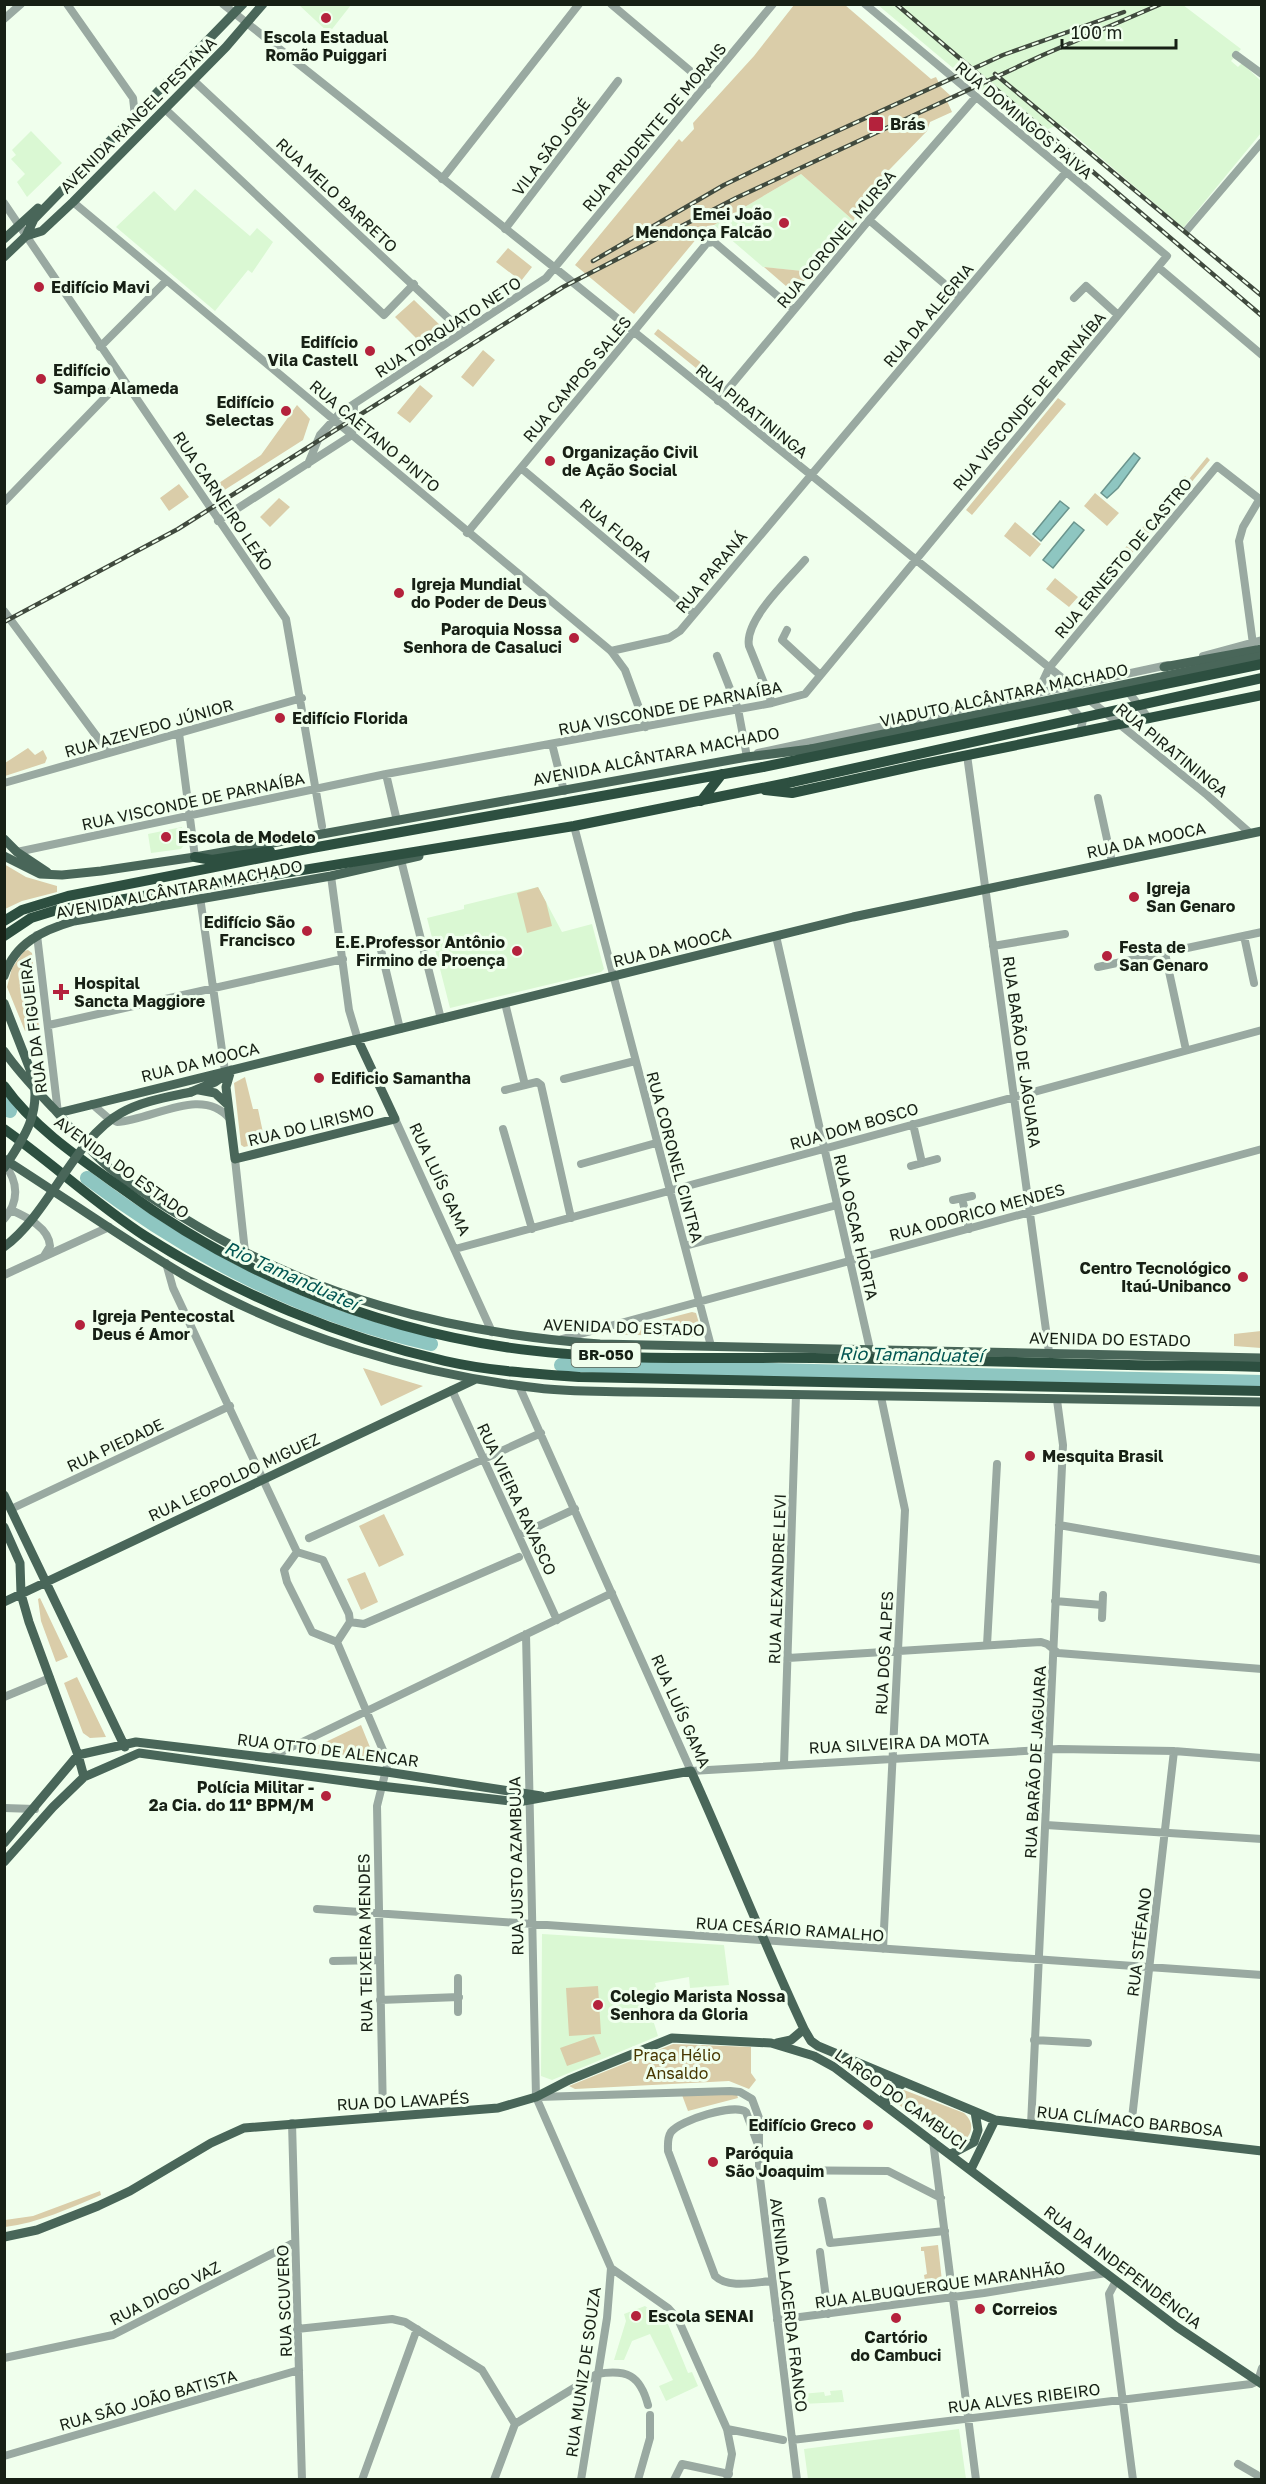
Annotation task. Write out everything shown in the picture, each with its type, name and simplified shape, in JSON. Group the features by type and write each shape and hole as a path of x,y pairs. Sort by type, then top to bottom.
{"highway":[{"name":"VIADUTO ALCÂNTARA MACHADO","path":"763,767 1262,664"},
{"name":"AVENIDA ALCÂNTARA MACHADO","path":"4,936 31,918 57,910 383,855 450,848 574,826 762,789 1262,678"},
{"path":"762,789 778,794 792,793 1262,695"},
{"name":"AVENIDA ALCÂNTARA MACHADO","path":"4,921 22,910 52,900 312,848 763,767"},
{"path":"701,801 722,774"},
{"path":"195,857 212,860 269,851 312,848"},
{"name":"AVENIDA DO ESTADO","path":"4,1086 38,1123 93,1168 154,1213 219,1252 320,1299 365,1315 449,1337 507,1347 623,1356 1262,1367"},
{"name":"BR-050","path":"6,1130 143,1235 200,1269 274,1305 365,1340 446,1361 508,1371 580,1377 1262,1391"}],"main road":[{"name":"AVENIDA RANGEL PESTANA","path":"4,239 60,190 135,117 243,4"},
{"name":"AVENIDA RANGEL PESTANA","path":"26,236 42,231 73,201 193,81 263,4"},
{"path":"155,96 165,109"},
{"name":"AVENIDA RANGEL PESTANA","path":"4,256 26,236 34,219 60,190"},
{"name":"RUA CAETANO PINTO","path":"60,190 73,201"},
{"path":"19,225 23,226 34,219"},
{"path":"1164,667 1187,664 1257,646"},
{"name":"VIADUTO ALCÂNTARA MACHADO","path":"749,756 811,749 1262,656"},
{"name":"AVENIDA ALCÂNTARA MACHADO","path":"52,874 72,875 195,857 749,756"},
{"name":"RUA DA MOOCA","path":"58,1113 776,936 1262,831"},
{"path":"4,839 17,852 52,874"},
{"name":"AVENIDA ALCÂNTARA MACHADO","path":"4,976 11,958 37,935 74,921 200,897 331,876 450,848"},
{"path":"4,856 34,872 52,874"},
{"path":"4,1003 33,1077 36,1101 31,1125 14,1153 4,1163 224,1296 290,1326 417,1367 519,1386 598,1390 881,1397 1262,1402"},
{"name":"RUA LUÍS GAMA","path":"358,1040 395,1119"},
{"name":"AVENIDA DO ESTADO","path":"4,1052 112,1169 214,1237 327,1289 387,1310 460,1327 558,1341 1262,1358"},
{"path":"4,1247 30,1223 80,1155 110,1121 134,1107 194,1091 215,1082 228,1071"},
{"path":"228,1071 226,1081 235,1159"},
{"path":"194,1091 216,1093 228,1105"},
{"name":"RUA DO LIRISMO","path":"235,1159 395,1119"},
{"name":"RUA LEOPOLDO MIGUEZ","path":"4,1602 476,1379"},
{"path":"4,1495 128,1755 84,1777 4,1862"},
{"path":"4,1527 20,1563 21,1594 84,1777"},
{"path":"4,1593 21,1594"},
{"name":"RUA OTTO DE ALENCAR","path":"78,1755 124,1743 154,1742 387,1772 528,1797"},
{"name":"RUA OTTO DE ALENCAR","path":"128,1755 148,1752 381,1786 528,1797"},
{"path":"4,1843 35,1809 78,1755"},
{"name":"RUA LUÍS GAMA","path":"691,1771 734,1867 763,1940 804,2029 811,2041 818,2046"},
{"name":"RUA SILVEIRA DA MOTA","path":"528,1797 691,1771"},
{"path":"771,2043 791,2040 804,2029"},
{"name":"RUA DO LAVAPÉS","path":"4,2236 37,2230 98,2206 130,2191 230,2133 260,2125 484,2111 536,2097 569,2080 672,2038 771,2043 812,2056"},
{"name":"LARGO DO CAMBUCI","path":"818,2046 995,2121"},
{"name":"LARGO DO CAMBUCI","path":"812,2056 824,2061 886,2105 971,2169"},
{"path":"886,2105 884,2096 889,2087 897,2083 907,2084"},
{"path":"951,2154 974,2142 978,2130 975,2112"},
{"path":"971,2169 995,2121"},
{"name":"RUA CLÍMACO BARBOSA","path":"995,2121 1262,2151"},
{"name":"RUA DA INDEPENDÊNCIA","path":"971,2169 1116,2281 1260,2383"}],"street":[{"path":"4,19 21,4"},
{"path":"67,4 133,98 135,117"},
{"name":"RUA PIRATININGA","path":"224,4 555,268 1242,824 1250,833"},
{"path":"442,179 579,4"},
{"path":"610,4 707,85"},
{"name":"RUA PRUDENTE DE MORAIS","path":"555,268 773,4"},
{"name":"RUA DOMINGOS PAIVA","path":"865,4 1167,255"},
{"path":"1236,55 1262,74"},
{"name":"RUA MELO BARRETO","path":"193,81 462,331"},
{"name":"VILA SÃO JOSÉ","path":"505,229 618,81"},
{"name":"RUA CORONEL MURSA","path":"718,401 869,219 976,97"},
{"path":"165,109 384,315 414,284"},
{"path":"1186,230 1262,142"},
{"name":"RUA DA ALEGRIA","path":"811,475 1066,172"},
{"name":"RUA CAETANO PINTO","path":"73,201 611,651 625,670 646,727"},
{"name":"RUA CARNEIRO LEÃO","path":"4,203 286,619 302,698 322,826"},
{"path":"869,219 960,297"},
{"name":"RUA CAMPOS SALES","path":"467,532 707,243 714,242 794,310"},
{"name":"RUA VISCONDE DE PARNAÍBA","path":"17,852 386,774 800,697 1167,255"},
{"path":"1158,267 1262,355"},
{"name":"RUA TORQUATO NETO","path":"308,464 320,435 333,420 462,331 536,286 555,268"},
{"path":"100,347 166,281"},
{"path":"1074,298 1086,286 1118,315"},
{"path":"4,502 123,379"},
{"path":"218,521 352,435 354,406"},
{"name":"RUA ERNESTO DE CASTRO","path":"1037,694 1050,668 1217,466 1260,500"},
{"name":"RUA FLORA","path":"521,468 693,613"},
{"name":"RUA PARANÁ","path":"611,651 675,635 811,475"},
{"path":"1257,646 1239,541 1243,527 1260,500"},
{"path":"772,703 748,646 748,636 754,621 805,560"},
{"path":"4,611 109,753"},
{"path":"787,630 782,640 820,675"},
{"name":"AVENIDA ALCÂNTARA MACHADO","path":"749,756 773,748 1257,646 1262,640"},
{"path":"718,656 738,709 749,756"},
{"path":"1122,676 1122,683 1149,719"},
{"path":"1049,691 1059,695 1081,718 1080,733"},
{"name":"RUA AZEVEDO JÚNIOR","path":"4,783 302,698"},
{"path":"179,733 195,857"},
{"path":"552,744 564,791"},
{"name":"RUA BARÃO DE JAGUARA","path":"967,755 1049,1352"},
{"path":"386,774 396,821"},
{"path":"1098,798 1112,862"},
{"name":"RUA CORONEL CINTRA","path":"574,826 711,1346"},
{"path":"401,860 441,1019"},
{"path":"331,876 351,1021 358,1040"},
{"path":"200,897 212,988 228,1071"},
{"path":"1098,967 1262,932"},
{"path":"993,946 1065,934"},
{"name":"RUA DA FIGUEIRA","path":"37,935 58,1113"},
{"name":"RUA OSCAR HORTA","path":"776,936 870,1349"},
{"path":"1244,936 1254,983"},
{"path":"381,950 400,1029"},
{"path":"1165,952 1186,1050"},
{"path":"49,1025 343,959"},
{"path":"505,1003 525,1085"},
{"name":"RUA DOM BOSCO","path":"455,1249 1262,1030"},
{"path":"564,1079 635,1061"},
{"path":"505,1090 537,1082 541,1085 571,1218"},
{"path":"92,1104 106,1117 117,1122 199,1104 215,1106 230,1119"},
{"name":"RUA LUÍS GAMA","path":"395,1119 492,1332"},
{"path":"913,1124 922,1163"},
{"path":"503,1129 532,1228"},
{"path":"581,1164 656,1143"},
{"name":"RUA ODORICO MENDES","path":"558,1341 1262,1149"},
{"path":"235,1159 245,1252"},
{"path":"911,1166 937,1159"},
{"path":"4,1163 15,1186 16,1194 11,1210 4,1219"},
{"path":"953,1200 972,1196"},
{"path":"962,1198 969,1229"},
{"path":"685,1246 837,1205"},
{"path":"11,1210 39,1226 49,1237 49,1251 43,1257"},
{"path":"4,1275 109,1227"},
{"path":"166,1263 173,1288 297,1552"},
{"name":"RUA LUÍS GAMA","path":"519,1386 691,1771"},
{"name":"RUA VIEIRA RAVASCO","path":"453,1390 557,1620"},
{"name":"RUA ALEXANDRE LEVI","path":"784,1764 796,1395"},
{"name":"RUA DOS ALPES","path":"881,1397 905,1510 883,1949"},
{"name":"RUA BARÃO DE JAGUARA","path":"1030,2124 1063,1445 1057,1400"},
{"name":"RUA PIEDADE","path":"11,1509 230,1406"},
{"path":"309,1538 541,1433"},
{"path":"987,1645 997,1464"},
{"path":"519,1535 575,1509"},
{"path":"1059,1526 1262,1560"},
{"path":"297,1552 313,1556 325,1563 350,1622"},
{"path":"297,1552 284,1570 287,1582 312,1632 337,1642 368,1709 388,1762 387,1772"},
{"path":"350,1622 364,1624 519,1557"},
{"path":"269,1758 612,1593"},
{"path":"1102,1618 1103,1595"},
{"path":"1055,1601 1102,1605"},
{"path":"337,1642 350,1622"},
{"name":"RUA JUSTO AZAMBUJA","path":"526,1634 536,2097"},
{"path":"788,1658 1041,1642 1058,1653 1262,1669"},
{"path":"4,1697 50,1678"},
{"name":"RUA SILVEIRA DA MOTA","path":"691,1771 1048,1749 1173,1752 1262,1758"},
{"name":"RUA STÉFANO","path":"1130,2136 1166,1833 1173,1752"},
{"name":"RUA TEIXEIRA MENDES","path":"383,2116 377,1806 381,1786 387,1772"},
{"path":"4,1808 35,1809"},
{"path":"1046,1825 1262,1839"},
{"name":"RUA CESÁRIO RAMALHO","path":"317,1909 1262,1975"},
{"path":"333,1961 379,1960"},
{"path":"458,1978 458,2012"},
{"path":"380,2000 459,1997"},
{"path":"1034,2040 1088,2043"},
{"name":"AVENIDA LACERDA FRANCO","path":"536,2097 730,2091 740,2092 752,2099 759,2118 759,2170 797,2480"},
{"path":"536,2097 611,2268 668,2308 678,2319 727,2429 732,2454 728,2477 682,2464 674,2480"},
{"path":"759,2146 746,2112 737,2108 681,2123 670,2133 668,2151 715,2276 719,2280 733,2283 772,2281"},
{"name":"RUA SCUVERO","path":"292,2123 302,2480"},
{"path":"933,2141 976,2480"},
{"path":"937,2167 944,2158 951,2154"},
{"path":"759,2170 888,2171 941,2198"},
{"path":"822,2201 830,2243 945,2231"},
{"name":"RUA DIOGO VAZ","path":"4,2358 113,2335 295,2242"},
{"path":"820,2252 828,2314"},
{"name":"RUA MUNIZ DE SOUZA","path":"580,2480 606,2318 611,2268"},
{"name":"RUA ALBUQUERQUE MARANHÃO","path":"777,2320 953,2298 1106,2273"},
{"path":"1116,2281 1109,2294 1133,2480"},
{"path":"297,2329 392,2319 417,2329 482,2370 515,2424"},
{"path":"362,2480 417,2329"},
{"path":"1260,2383 1262,2368"},
{"name":"RUA SÃO JOÃO BATISTA","path":"4,2456 299,2370"},
{"path":"494,2480 515,2424 597,2374 617,2372 632,2376 642,2386 648,2405"},
{"name":"RUA ALVES RIBEIRO","path":"792,2440 1260,2383"},
{"path":"638,2480 650,2438 650,2415"},
{"path":"727,2429 783,2440"},
{"path":"1238,2464 1258,2477"}],"shaded area":[{"name":"Escola Estadual Romão Puiggari","path":"299,5 351,5 329,33"},
{"path":"878,5 1183,5 1241,49 1231,61 1238,67 1242,63 1261,81 1261,133 1183,228 1065,127 1058,125 1033,135"},
{"path":"31,131 62,163 27,197 17,182 25,174 11,159 16,155 12,150"},
{"name":"Emei João Mendonça Falcão","path":"801,174 854,221 812,272 763,267 714,225"},
{"path":"195,189 250,236 257,228 273,242 252,273 248,270 215,311 116,227 154,191 175,211"},
{"name":"Escola de Modelo","path":"182,827 184,845 181,849 151,853 148,834"},
{"name":"E.E.Professor Antônio Firmino de Proença","path":"538,887 562,932 592,924 604,969 601,972 450,1008 427,918 464,909 464,905"},
{"name":"Colegio Marista Nossa Senhora da Gloria","path":"542,1934 724,1945 729,1985 690,1988 689,1977 655,1983 661,2004 649,2007 658,2036 552,2080 541,2076"},
{"path":"645,2306 668,2324 688,2373 692,2372 698,2386 666,2401 659,2386 673,2380 650,2334 632,2341 624,2360 614,2360 626,2321 624,2314"},
{"path":"842,2390 844,2402 802,2404 801,2394 824,2392 825,2396 831,2395 830,2391"},
{"path":"959,2429 966,2479 808,2479 804,2449"}],"green space":[{"path":"794,5 845,5 931,79 936,77 941,87 952,97 952,100 947,101 952,112 930,122 927,131 857,203 854,221 801,174 714,225 707,226 634,314 575,265 679,139 682,142 694,129 693,123 754,56"},
{"path":"508,248 532,267 521,281 496,262"},
{"path":"764,267 812,272 794,293"},
{"path":"414,300 443,328 421,343 395,317"},
{"path":"658,329 717,375 712,381 654,334"},
{"path":"483,350 495,360 473,387 461,377"},
{"path":"420,385 433,396 410,423 397,413"},
{"path":"1058,398 1066,404 972,515 966,510"},
{"path":"297,405 310,419 303,440 215,496 210,489 261,455"},
{"path":"1207,457 1210,460 1093,600 1086,595 1185,476 1189,479"},
{"path":"179,484 189,497 169,511 160,498"},
{"path":"1095,493 1119,513 1107,526 1084,506"},
{"path":"279,498 290,507 270,527 260,517"},
{"path":"1015,522 1041,544 1030,557 1004,536"},
{"path":"1055,578 1078,597 1069,607 1046,589"},
{"path":"28,748 35,755 43,750 47,758 45,763 5,776 5,763"},
{"path":"4,864 26,877 57,886 57,892 22,901 5,909"},
{"path":"538,887 546,902 552,926 527,933 517,893"},
{"path":"28,950 32,953 39,1027 31,1032 25,1031 7,987 12,968 24,951"},
{"path":"245,1077 253,1109 258,1109 265,1142 244,1147 241,1145 234,1083"},
{"path":"692,1312 696,1313 702,1333 698,1337 608,1334"},
{"path":"1261,1331 1261,1348 1234,1346 1234,1334"},
{"path":"363,1368 423,1386 381,1406"},
{"path":"384,1514 404,1555 379,1567 359,1526"},
{"path":"365,1572 378,1602 361,1610 347,1579"},
{"path":"40,1598 68,1657 56,1662 41,1621 38,1599"},
{"path":"77,1677 106,1737 90,1738 83,1733 64,1683"},
{"path":"361,1725 376,1762 305,1752"},
{"path":"598,1986 601,2034 569,2036 566,1988"},
{"path":"594,2036 601,2054 567,2066 560,2048"},
{"name":"Praça Hélio Ansaldo","path":"673,2044 751,2047 751,2073 756,2080 749,2089 729,2081 575,2089 569,2086"},
{"path":"904,2090 964,2113 970,2122 969,2135 958,2145 951,2143 895,2102 894,2095"},
{"path":"721,2092 737,2095 738,2098 688,2111 682,2095"},
{"path":"100,2191 101,2195 54,2214 5,2227 5,2220 33,2216"},
{"path":"938,2245 943,2290 927,2292 924,2251 921,2251 921,2247"}],"water":[{"path":"1134,453 1140,458 1118,488 1107,498 1101,493"},
{"path":"1060,501 1069,508 1041,541 1033,534"},
{"path":"1074,522 1084,530 1053,568 1043,560"}],"waterway":[{"name":"Rio Tamanduateí","path":"4,1102 10,1111"},
{"name":"Rio Tamanduateí","path":"87,1178 167,1233 250,1280 338,1317 431,1344"},
{"name":"Rio Tamanduateí","path":"561,1365 1262,1382"}],"railway":[{"path":"896,4 1262,316"},
{"path":"4,622 178,529 563,287 736,198 1043,55 1161,4"},
{"path":"593,261 724,185 798,149 1003,55 1124,12"},
{"path":"995,74 1262,296"}],"place":[{"name":"Escola Estadual Romão Puiggari","path":"326,18"},
{"name":"Brás","path":"876,124"},
{"name":"Emei João Mendonça Falcão","path":"784,223"},
{"name":"Edifício Mavi","path":"39,287"},
{"name":"Edifício Vila Castell","path":"370,351"},
{"name":"Edifício Sampa Alameda","path":"41,379"},
{"name":"Edifício Selectas","path":"286,411"},
{"name":"Organização Civil de Ação Social","path":"550,461"},
{"name":"Igreja Mundial do Poder de Deus","path":"399,593"},
{"name":"Paroquia Nossa Senhora de Casaluci","path":"574,638"},
{"name":"Edifício Florida","path":"280,718"},
{"name":"Escola de Modelo","path":"166,837"},
{"name":"Igreja San Genaro","path":"1134,897"},
{"name":"Edifício São Francisco","path":"307,931"},
{"name":"E.E.Professor Antônio Firmino de Proença","path":"517,951"},
{"name":"Festa de San Genaro","path":"1107,956"},
{"name":"Hospital Sancta Maggiore","path":"61,992"},
{"name":"Edificio Samantha","path":"319,1078"},
{"name":"Centro Tecnológico Itaú-Unibanco","path":"1243,1277"},
{"name":"Igreja Pentecostal Deus é Amor","path":"80,1325"},
{"name":"Mesquita Brasil","path":"1030,1456"},
{"name":"Polícia Militar - 2ª Cia. do 11º BPM/M","path":"326,1796"},
{"name":"Colegio Marista Nossa Senhora da Gloria","path":"598,2005"},
{"name":"Edifício Greco","path":"868,2125"},
{"name":"Paróquia São Joaquim","path":"713,2162"},
{"name":"Correios","path":"980,2309"},
{"name":"Escola SENAI","path":"636,2316"},
{"name":"Cartório do Cambuci","path":"896,2318"}]}
